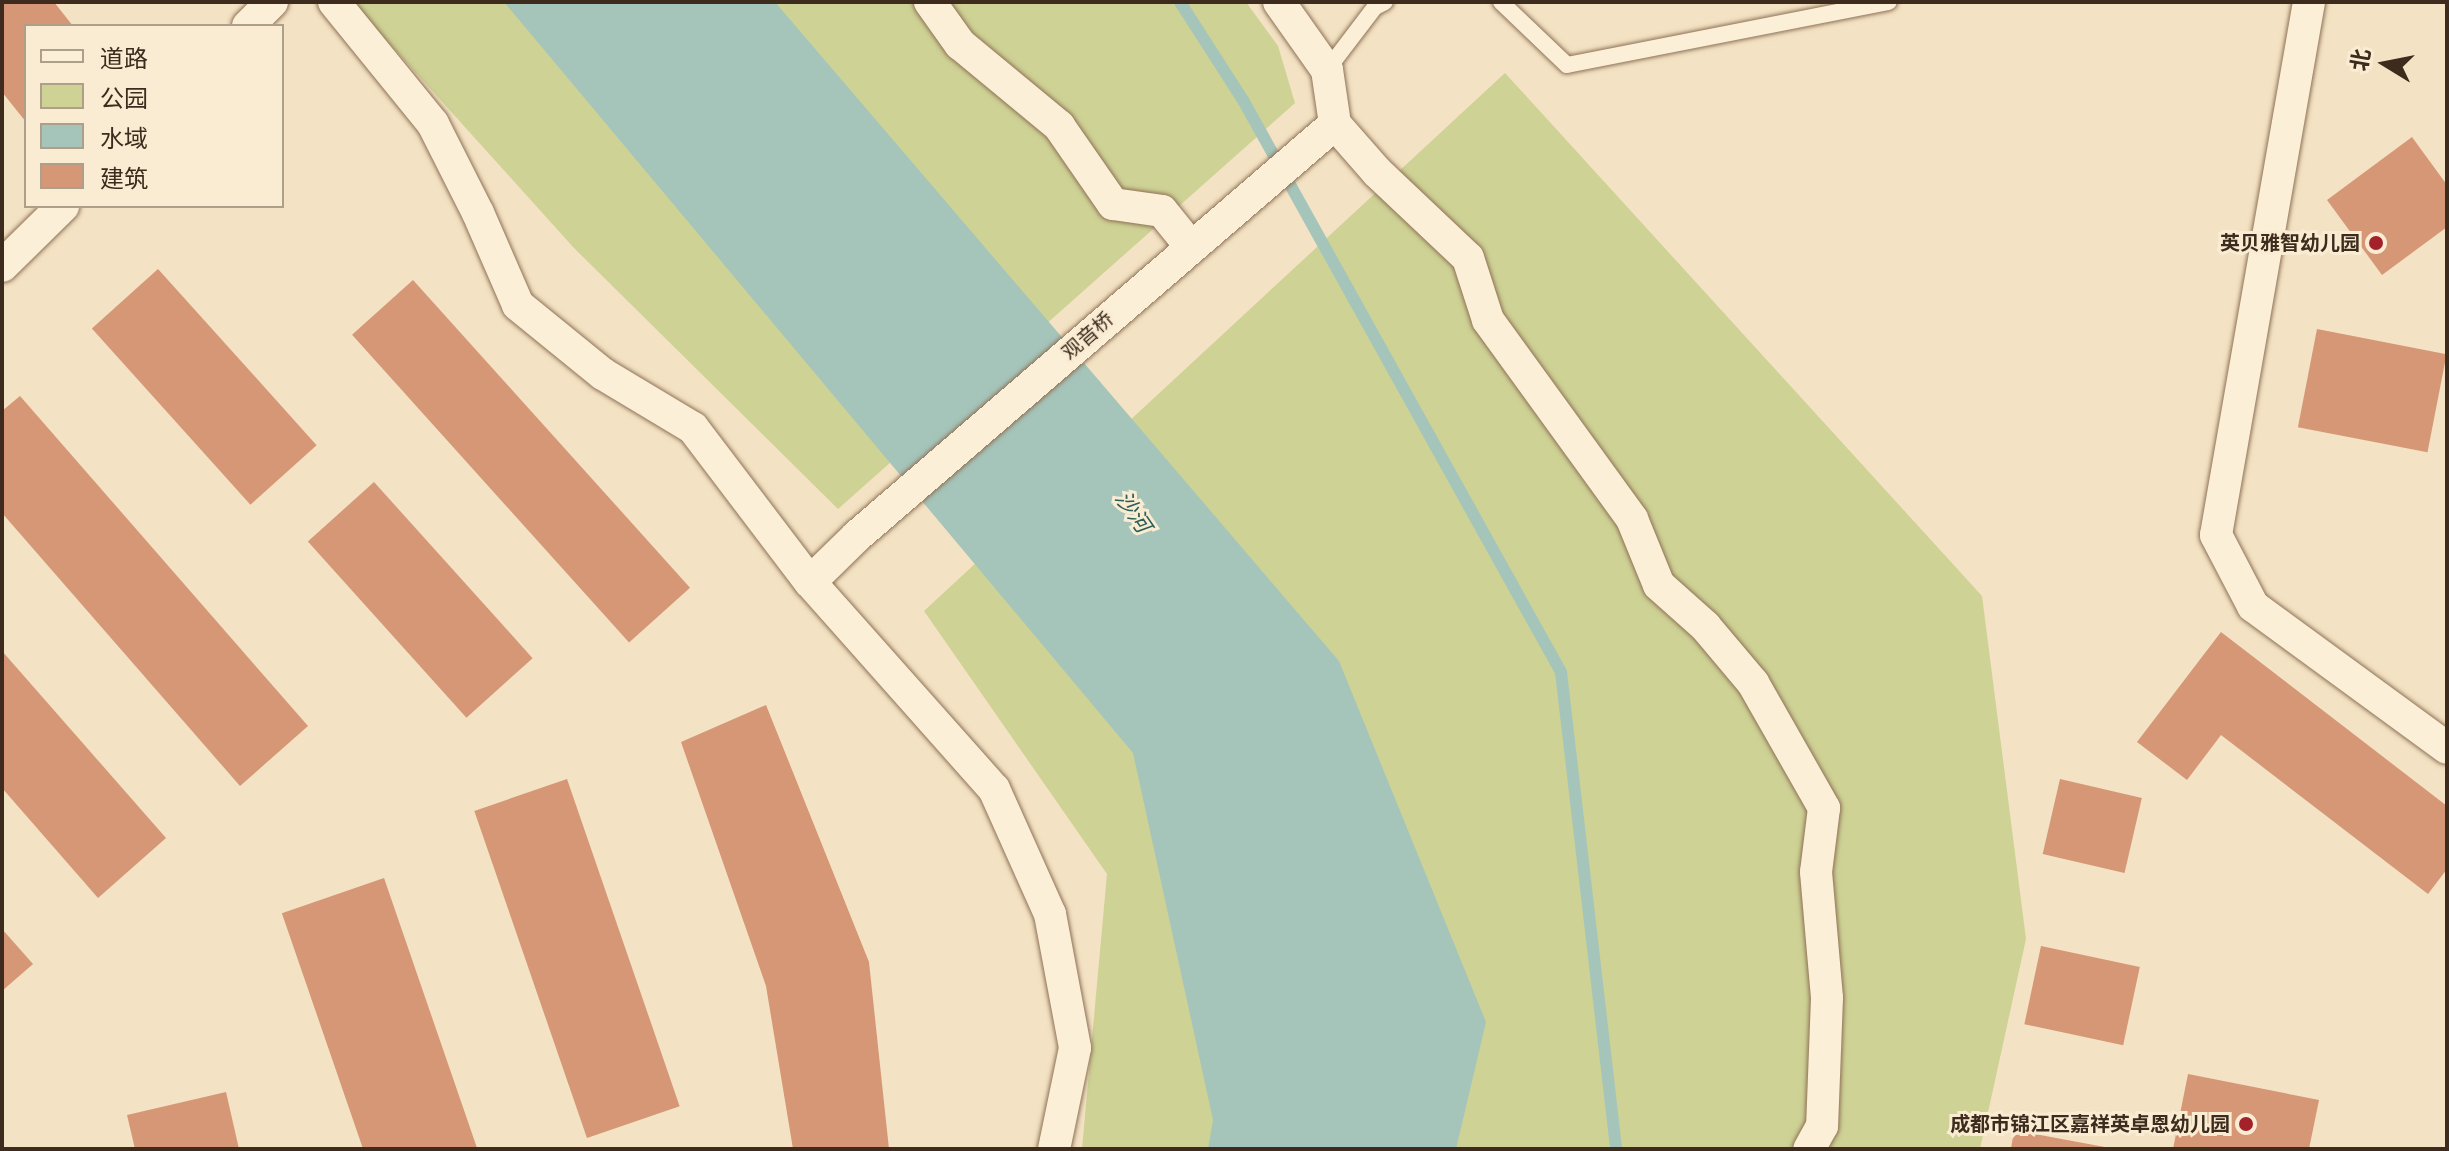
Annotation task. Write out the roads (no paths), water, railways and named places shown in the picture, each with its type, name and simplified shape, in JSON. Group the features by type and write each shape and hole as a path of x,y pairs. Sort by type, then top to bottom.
{"street":[{"path":"250,24 272,2"},
{"path":"334,2 433,124 478,213 518,305 603,374 693,428 810,582 994,789 1050,914 1075,1048 1054,1149"},
{"path":"930,2 960,44 1059,126 1113,204 1162,211 1191,247"},
{"path":"1279,2 1327,70 1327,131 1377,172 1468,258 1488,320 1632,519 1659,585 1705,626 1753,683 1824,808 1816,872 1827,998 1822,1126 1809,1149"},
{"path":"2309,2 2216,535 2253,606 2447,748"},
{"name":"观音桥","path":"810,582 857,536 1327,131"},
{"path":"2,266 61,208"}],"lane":[{"path":"1327,70 1375,7 1385,2"},
{"path":"1501,2 1567,65 1889,2"}],"water":[{"name":"沙河","path":"504,2 775,2 1339,661 1486,1022 1456,1149 1208,1149 1213,1120 1133,753"}],"waterway":[{"path":"1180,2 1243,100 1561,672 1616,1149"}],"place":[{"name":"英贝雅智幼儿园","path":"2376,243"},
{"name":"成都市锦江区嘉祥英卓恩幼儿园","path":"2246,1124"}]}
